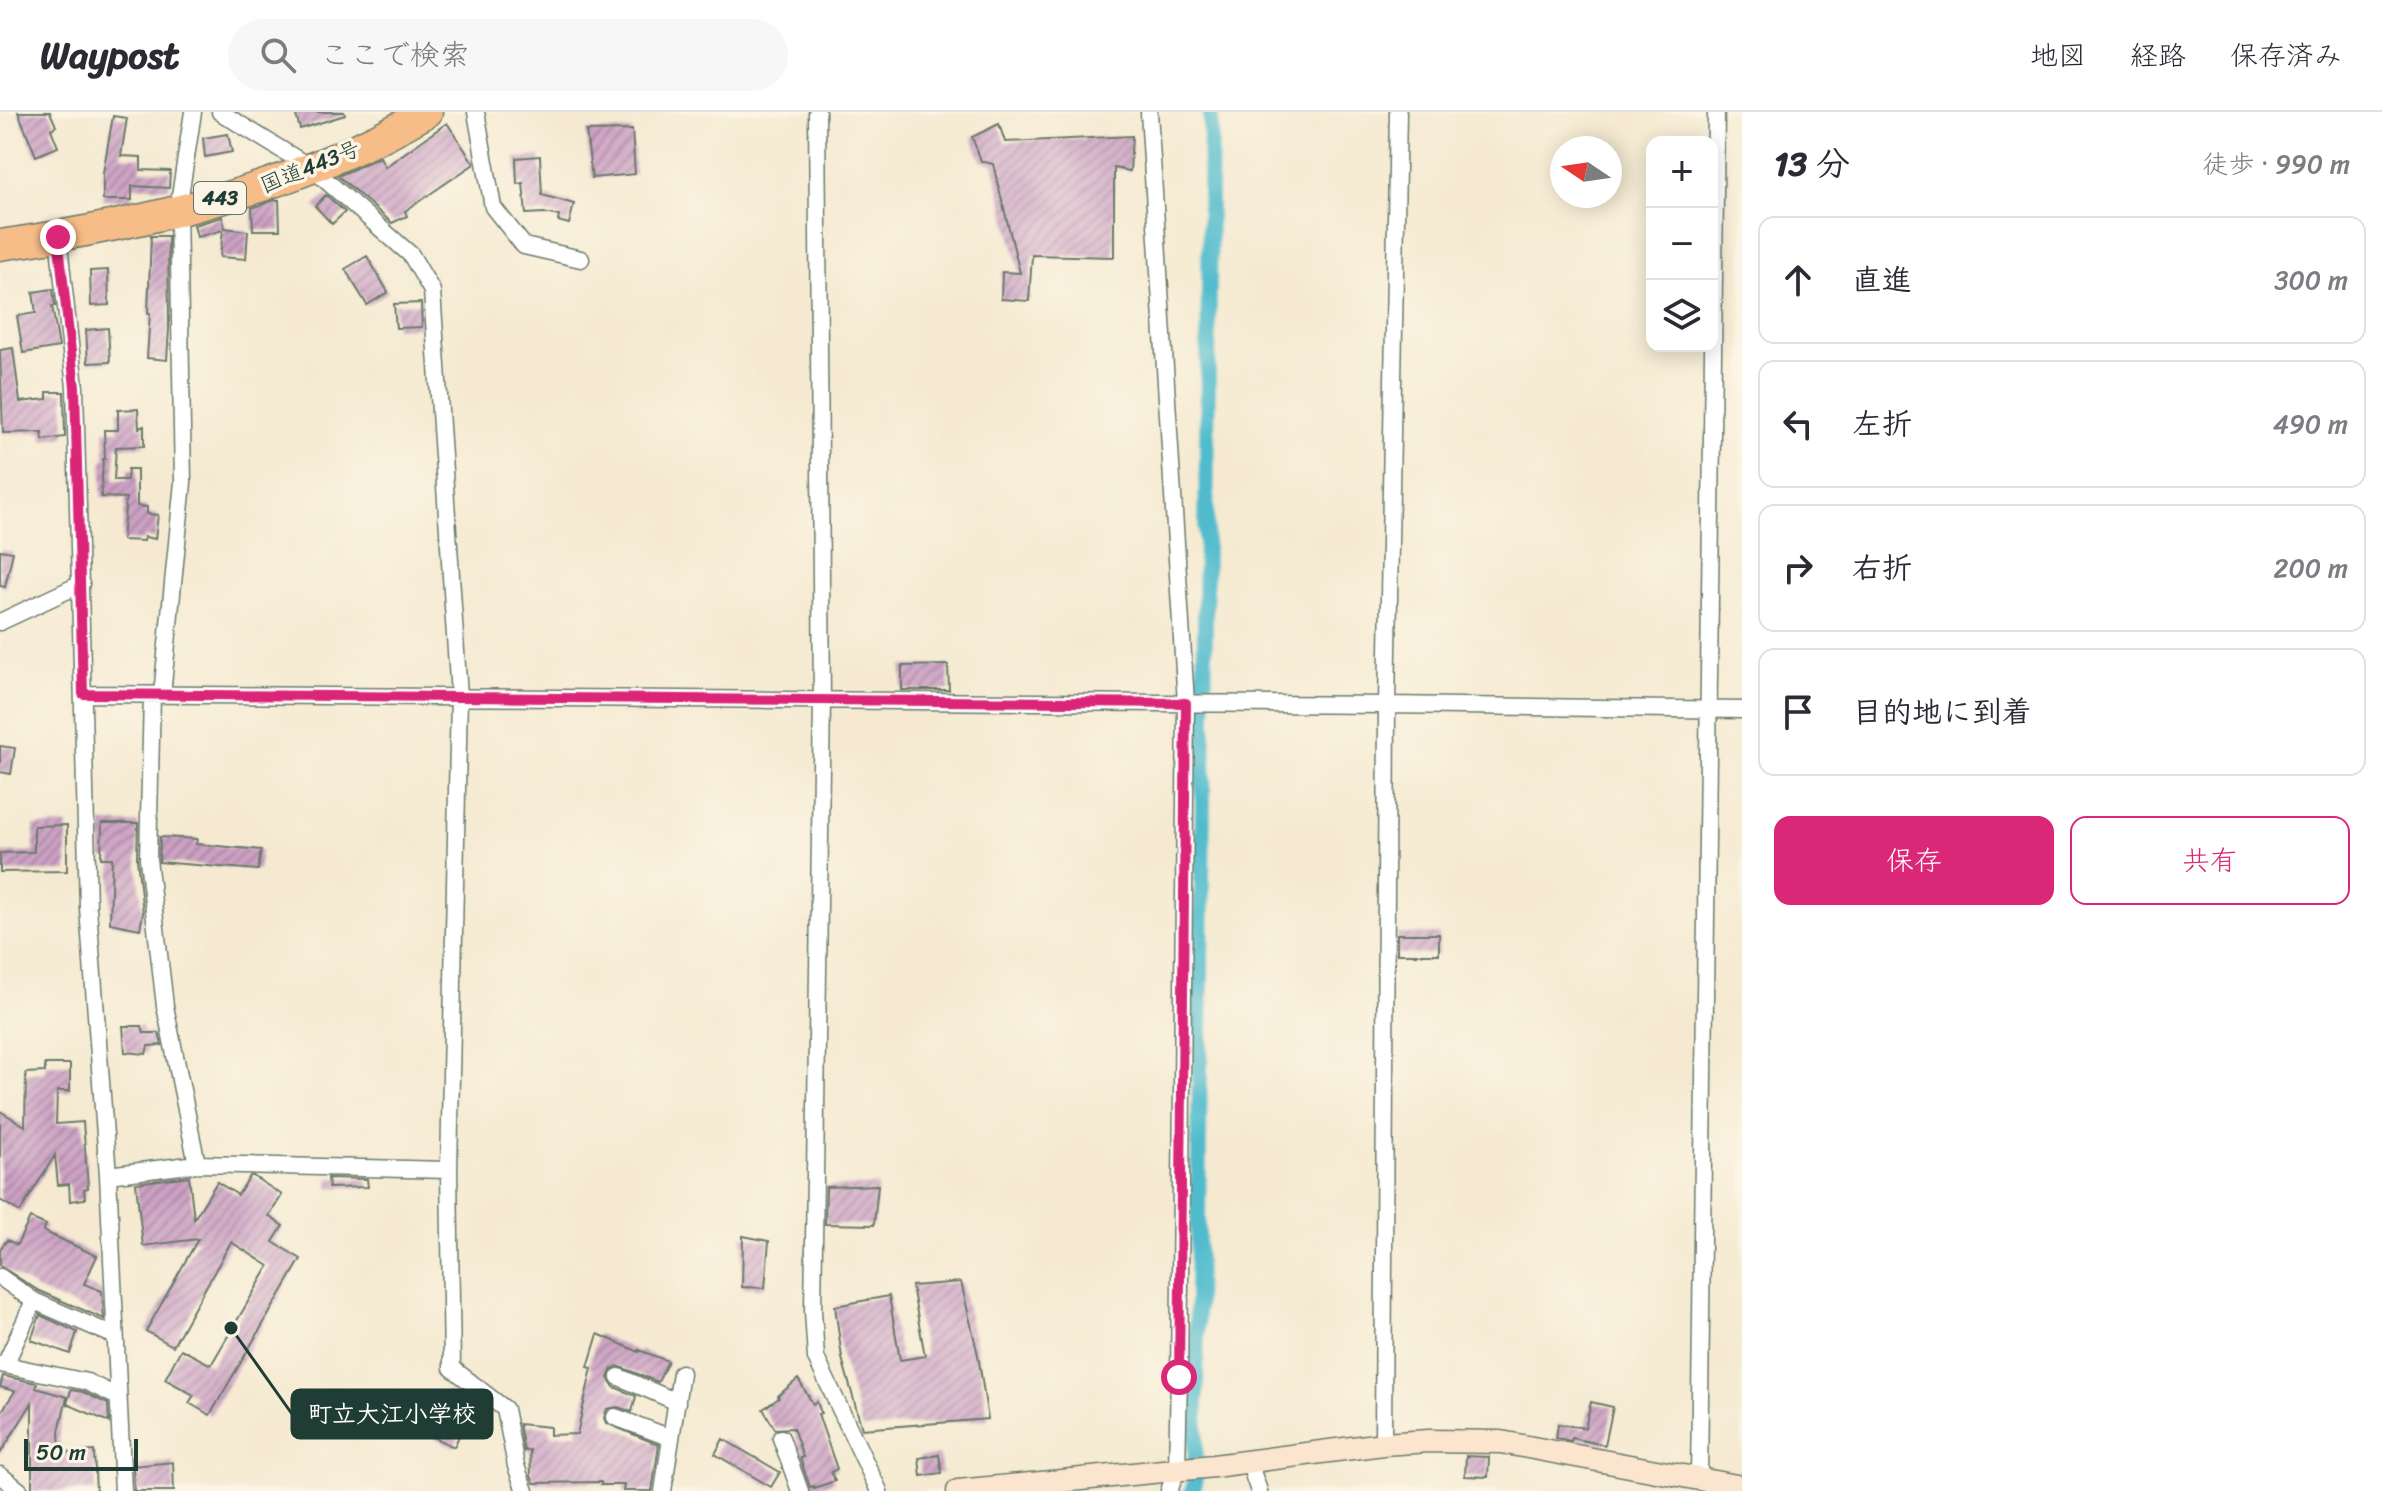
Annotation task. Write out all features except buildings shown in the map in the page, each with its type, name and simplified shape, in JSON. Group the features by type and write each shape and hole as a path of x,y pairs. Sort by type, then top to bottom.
{"highway":[{"name":"国道443号","path":"0,245 122,225 248,191 313,169 427,112"}],"street":[{"path":"193,112 178,209 183,482 157,695 148,859 165,1006 197,1164"},
{"path":"220,112 313,169 411,255 432,291 459,696 449,1170 452,1368 505,1409 516,1466 525,1491"},
{"path":"476,112 493,207 524,246 581,259"},
{"path":"817,112 822,700 813,1311 816,1358 879,1491"},
{"path":"1149,112 1186,703 1179,1469 1169,1491"},
{"path":"1383,1444 1387,705 1398,112"},
{"path":"1688,1483 1710,710 1716,112"},
{"path":"58,237 75,387 88,908 108,1175 123,1491"},
{"path":"0,622 81,584"},
{"path":"83,694 1742,710"},
{"path":"108,1175 197,1164 449,1170"},
{"path":"0,1277 34,1301 115,1336"},
{"path":"34,1301 2,1364 87,1382 118,1397"},
{"path":"663,1491 681,1373"},
{"path":"619,1377 677,1402"},
{"path":"615,1417 671,1438"},
{"path":"781,1438 800,1491"},
{"path":"958,1491 1429,1441 1501,1442 1688,1483 1742,1487"},
{"path":"1252,1461 1259,1491"},
{"path":"0,1475 20,1491"}],"waterway":[{"path":"1192,1491 1195,1483 1211,112"}],"place":[{"name":"町立大江小学校","path":"231,1328"}],"route":[{"path":"58,237 75,387 83,694 1186,703 1179,1377"}]}
